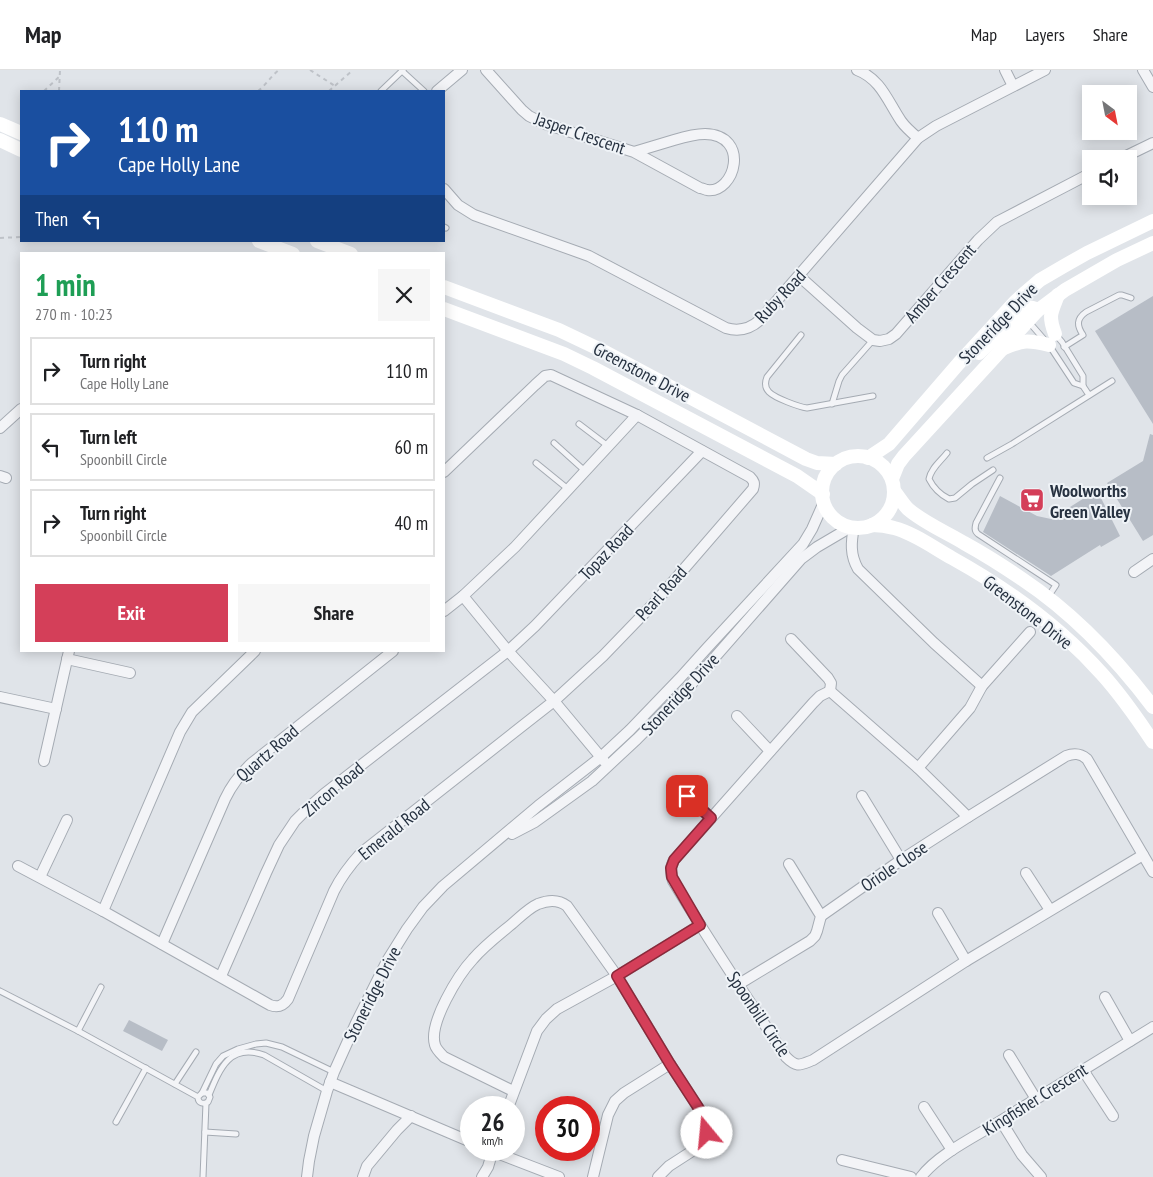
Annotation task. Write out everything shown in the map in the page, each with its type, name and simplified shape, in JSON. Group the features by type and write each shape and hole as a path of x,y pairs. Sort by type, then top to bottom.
{"main road":[{"path":"0,124 20,132"},
{"path":"0,140 20,150"},
{"name":"Stoneridge Drive","path":"868,458 890,444 1014,302 1040,280 1087,253 1153,221"},
{"path":"262,242 288,252"},
{"path":"320,242 346,252"},
{"name":"Stoneridge Drive","path":"893,485 898,464 904,456 1001,350 1037,317 1058,294 1117,260 1153,243"},
{"name":"Greenstone Drive","path":"445,287 559,330 806,459 817,463 836,464"},
{"path":"1001,350 1025,341 1052,339 1050,318 1058,294"},
{"path":"959,363 980,352 1024,309 1032,307 1037,317"},
{"name":"Greenstone Drive","path":"445,309 564,354 593,368 797,476 823,498"},
{"path":"862,456 881,464 888,472 893,485 892,503 882,519 872,525 853,527 841,523 829,512 823,498 825,479 836,464 842,460 862,456"},
{"name":"Greenstone Drive","path":"893,485 902,503 917,516 985,555 1048,597 1112,656 1135,682 1153,707"},
{"name":"Greenstone Drive","path":"872,525 896,528 915,537 971,568 1038,615 1101,673 1137,717 1153,742"}],"street":[{"path":"438,90 462,70"},
{"name":"Jasper Crescent","path":"486,70 529,116 562,129 634,152 700,188 715,190 721,186 727,180 734,163 734,154 730,146 722,139 707,134 692,135 634,152"},
{"path":"858,70 880,86 902,122 918,138"},
{"path":"1005,70 1013,86"},
{"name":"Ruby Road","path":"445,190 458,204 474,215 589,256 732,330 739,330 753,326 760,320 918,138 936,126 1045,70"},
{"path":"1143,70 1153,87"},
{"path":"1137,151 1153,143"},
{"name":"Amber Crescent","path":"873,340 889,339 896,334 988,229 1008,216 1082,178"},
{"path":"799,276 873,340"},
{"path":"445,471 545,376 551,375 637,415 702,452"},
{"path":"0,428 20,410"},
{"path":"445,610 514,547 637,415"},
{"name":"Pearl Road","path":"554,701 603,656 658,599 753,489 754,481 750,478 702,452"},
{"name":"Topaz Road","path":"508,651 535,626 702,452"},
{"name":"Stoneridge Drive","path":"307,1177 314,1136 330,1081 356,1023 383,970 407,929 423,907 443,886 538,806 601,757 674,686 802,544 812,529 823,498"},
{"path":"853,527 851,540 853,560 858,569 934,643 982,686"},
{"name":"Stoneridge Drive","path":"493,844 535,822 592,781 688,688 801,559 817,547 853,527"},
{"path":"1134,572 1153,559"},
{"path":"462,596 608,766"},
{"path":"918,768 970,708 982,686 1030,632"},
{"path":"791,639 828,678 830,691 918,768 968,817 1066,756 1072,754 1083,755 1087,758 1153,872"},
{"name":"Zircon Road","path":"221,976 266,873 279,846 295,821 324,794 508,651"},
{"path":"103,911 186,720 255,652"},
{"name":"Quartz Road","path":"162,944 231,786 242,771 392,652"},
{"path":"44,761 68,655 130,673"},
{"name":"Spoonbill Circle","path":"830,691 820,696 770,751 674,860 671,868 673,881 700,925 786,1057 793,1063 801,1064 813,1060 966,960 1143,854"},
{"path":"0,697 56,709"},
{"name":"Emerald Road","path":"221,976 275,1007 282,1005 288,999 334,891 350,865 361,853 554,701"},
{"path":"737,716 770,751"},
{"path":"674,785 711,818"},
{"path":"862,796 901,860"},
{"name":"Oriole Close","path":"821,916 901,860 968,817"},
{"path":"40,878 67,820"},
{"path":"739,984 804,946 818,931 821,916 789,864"},
{"path":"18,866 221,976"},
{"path":"1026,873 1050,910"},
{"path":"513,1091 441,1054 435,1045 434,1026 453,987 471,961 489,943 535,905 555,900 567,906 617,976 705,1118 707,1133 700,1146 669,1166 658,1177"},
{"path":"938,913 966,960"},
{"path":"512,1096 537,1031 546,1019 558,1009 617,976 700,925"},
{"path":"1105,997 1130,1040"},
{"name":"Kingfisher Crescent","path":"921,1177 925,1171 952,1150 1153,1027"},
{"path":"1009,1055 1036,1099"},
{"path":"593,1177 608,1115 614,1101 670,1064"},
{"path":"1083,1070 1113,1116"},
{"path":"330,1081 460,1137"},
{"path":"924,1107 952,1150"},
{"path":"397,1130 398,1111"},
{"path":"363,1177 367,1166 411,1116"},
{"path":"1001,1121 1022,1155 1041,1177"},
{"path":"842,1160 911,1177"},
{"path":"482,1177 489,1161"},
{"path":"519,1161 559,1177"}],"lane":[{"path":"382,90 402,70 423,90"},
{"path":"1064,346 1083,335 1078,322 1086,312 1119,295 1131,298"},
{"path":"1037,317 1052,339 1074,383 1083,386"},
{"path":"1037,317 1052,339 1064,346 1083,376 1083,386 1089,395"},
{"path":"801,334 767,377 765,383 768,392 801,407 815,407 873,396"},
{"path":"832,404 838,381 873,340"},
{"path":"987,458 1112,381"},
{"path":"579,424 608,446"},
{"path":"554,443 585,471"},
{"path":"947,453 930,473 929,478 938,490 949,499 958,496 993,470"},
{"path":"536,464 568,489"},
{"path":"1000,478 976,523 976,531 1056,585 1048,597"},
{"path":"78,1031 101,987"},
{"path":"0,990 175,1084 200,1095 207,1093 208,1095"},
{"path":"206,1104 199,1102 200,1095 216,1064 224,1056 238,1049 256,1044 266,1043 282,1046 330,1081"},
{"path":"175,1084 196,1052"},
{"path":"203,1177 208,1095 220,1069 231,1057 239,1053 255,1052 330,1081"},
{"path":"116,1122 146,1068"},
{"path":"205,1132 236,1134"}],"path":[{"path":"59,90 60,70"},
{"path":"259,90 279,70"},
{"path":"310,70 335,86"},
{"path":"331,90 353,70"},
{"path":"45,90 59,77"},
{"path":"0,238 20,237"}],"building":[{"path":"1153,296 1153,424 1095,331"},
{"path":"1150,434 1153,435 1153,535 1143,541 1107,483 1143,461"},
{"path":"1097,490 1120,536 1101,547 1100,545 1051,576 983,532 1000,496 1037,516 1051,519"},
{"path":"129,1020 168,1040 162,1051 123,1031"}],"place":[{"name":"Woolworths Green Valley","path":"1032,500"}],"route":[{"path":"687,796 711,818 674,860 671,872 673,881 700,925 617,976 705,1118 707,1133"}]}
